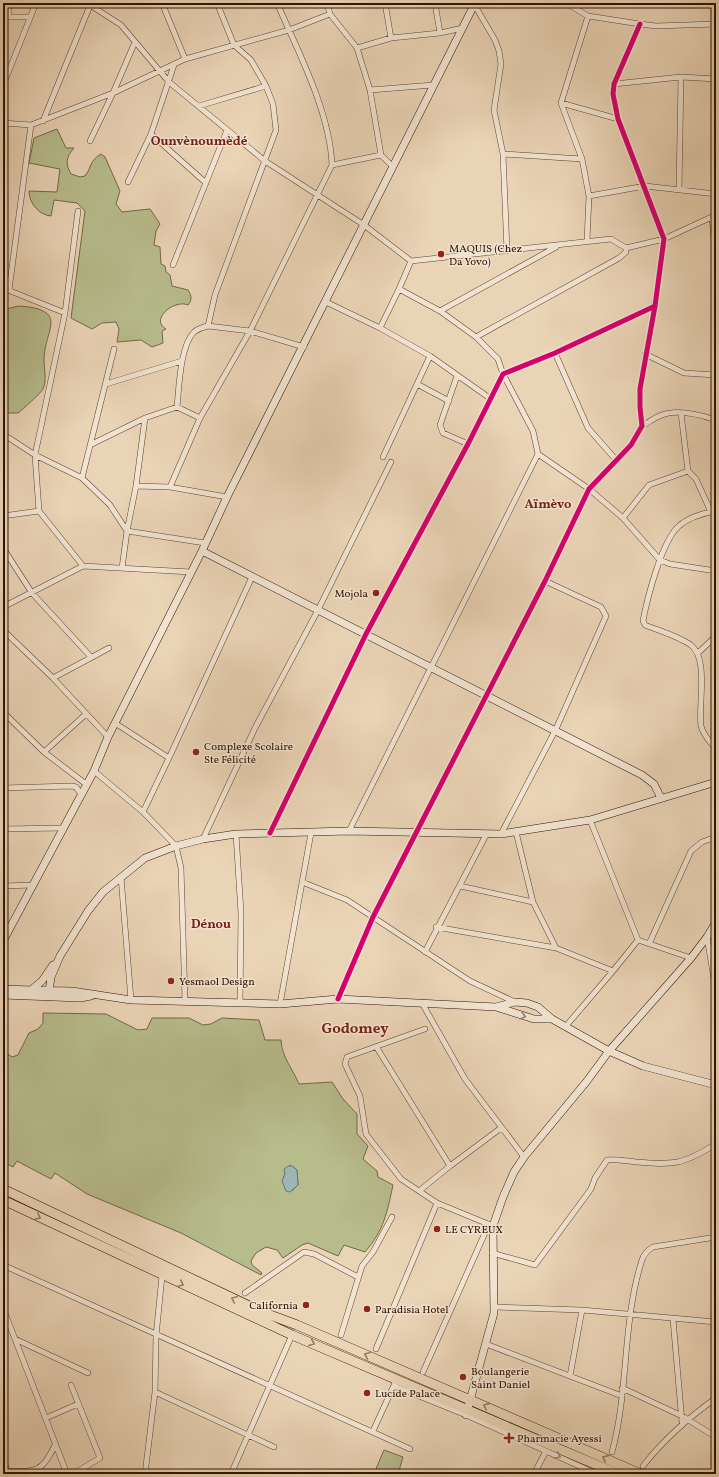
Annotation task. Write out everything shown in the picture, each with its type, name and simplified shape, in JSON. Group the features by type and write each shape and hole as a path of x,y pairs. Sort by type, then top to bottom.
{"highway":[{"path":"3,1189 262,1312 642,1470"},
{"path":"3,1201 395,1383 618,1474"}],"main road":[{"path":"3,941 62,828 94,771 108,737 192,572 227,497 304,347 474,4"},
{"path":"202,551 642,775 654,784 661,798"},
{"path":"31,990 42,981 60,956 88,911 103,892 145,858 176,846 203,839 236,834 349,831 391,834 418,832 486,835 501,834 590,820 716,782"},
{"path":"467,1412 486,1344 494,1307 491,1225 508,1184 524,1157 587,1081 609,1051 707,938 716,922"},
{"path":"45,993 60,956"},
{"path":"42,981 45,993"},
{"path":"3,989 31,990 80,998 95,996 131,1000 280,1004 338,1000 496,1007 534,1019 552,1019"},
{"path":"3,995 45,993"},
{"path":"496,1007 515,1002 538,1007 552,1019 609,1051 643,1066 716,1085"}],"street":[{"path":"9,3 6,17 30,17"},
{"path":"6,78 36,3"},
{"path":"162,3 185,59"},
{"path":"208,326 215,295 276,130 273,104 266,86 251,60 234,45 217,3"},
{"path":"170,487 200,418 250,331 332,165 331,148 311,81 277,3"},
{"path":"327,3 330,14 357,48 370,90 382,155 393,167"},
{"path":"385,3 391,38"},
{"path":"435,3 440,33"},
{"path":"566,3 588,16 640,24 716,24"},
{"path":"43,121 90,4 121,25 169,82 265,161 364,225 411,261 559,246 610,239 626,248 664,239 714,216 716,257"},
{"path":"474,4 495,40 499,51 500,64 494,110 503,154 506,251"},
{"path":"3,123 31,125 43,121 113,94 185,59 289,30 330,14"},
{"path":"587,241 589,196 582,159 561,103 588,16"},
{"path":"640,24 614,84 613,94 618,119 645,186 664,239 655,306 640,389 642,426"},
{"path":"357,48 391,38 440,33 463,28"},
{"path":"90,141 113,94 135,42"},
{"path":"128,182 151,134 174,65"},
{"path":"614,84 681,77 716,79"},
{"path":"679,189 681,77"},
{"path":"370,90 433,85"},
{"path":"199,106 266,86"},
{"path":"561,103 618,119"},
{"path":"9,290 31,125"},
{"path":"174,266 227,130"},
{"path":"151,134 206,182"},
{"path":"503,154 582,159"},
{"path":"332,165 382,155"},
{"path":"589,196 645,186 716,194"},
{"path":"78,211 65,313 35,456 39,511 83,566"},
{"path":"440,311 559,246"},
{"path":"476,337 619,258 626,252 626,248"},
{"path":"380,328 411,261"},
{"path":"3,288 65,313"},
{"path":"399,289 440,311 476,337 498,359 502,374 532,431 538,454 588,489 623,518 660,560 670,564 716,571"},
{"path":"326,302 380,328 430,356 491,399"},
{"path":"270,833 366,634 468,444 502,374 555,353 655,306"},
{"path":"176,407 182,361 194,332 208,326 250,331 304,347"},
{"path":"82,478 92,444 114,350"},
{"path":"555,353 588,428 617,461"},
{"path":"646,354 684,373 716,375"},
{"path":"383,457 430,356"},
{"path":"106,384 182,361"},
{"path":"457,376 440,425 440,430 443,433 468,444"},
{"path":"417,384 449,401"},
{"path":"92,444 145,418 176,407 200,418"},
{"path":"682,413 688,471 696,479 714,511 686,521 671,535 660,560 643,622 691,645 698,653 700,664 701,726 706,737 716,749"},
{"path":"338,1000 373,917 418,832 545,581 588,489 631,445 642,426 662,414 682,413 705,416 716,420"},
{"path":"122,568 127,531 136,486 145,418"},
{"path":"3,434 35,456 82,478 110,505 127,531 205,542"},
{"path":"349,831 538,454"},
{"path":"203,839 255,728 318,610 391,462"},
{"path":"623,518 646,487 654,482 688,471"},
{"path":"136,486 170,487 227,497"},
{"path":"3,516 39,511"},
{"path":"3,548 32,593 91,657"},
{"path":"3,607 83,566 192,572"},
{"path":"143,812 170,758 252,577"},
{"path":"501,834 556,730 606,616 602,607 545,581"},
{"path":"3,630 53,678 108,737"},
{"path":"698,653 716,636"},
{"path":"53,678 109,648"},
{"path":"3,712 44,752 86,784"},
{"path":"44,752 86,714"},
{"path":"115,723 170,758"},
{"path":"94,771 143,812 176,846 181,868 185,1001"},
{"path":"3,788 72,786 76,787 81,794"},
{"path":"590,820 638,940 690,958"},
{"path":"3,829 62,828"},
{"path":"516,832 533,902 556,948"},
{"path":"280,1004 311,833"},
{"path":"236,834 241,913 240,1002"},
{"path":"425,952 436,927 460,886 486,835"},
{"path":"649,944 691,851 702,842 716,837"},
{"path":"121,877 131,1000"},
{"path":"302,882 347,900 470,982 515,1002"},
{"path":"3,886 33,886"},
{"path":"460,886 533,902"},
{"path":"436,927 556,948 613,971"},
{"path":"707,938 716,991"},
{"path":"566,1026 638,940"},
{"path":"422,1003 465,1079 524,1157"},
{"path":"423,1372 491,1225 437,1203 401,1179 366,1134 360,1096 345,1064 347,1057 378,1048 425,1029"},
{"path":"378,1048 450,1166"},
{"path":"419,1191 502,1128"},
{"path":"492,1253 535,1265 591,1189 595,1178 607,1160 658,1164 677,1163 692,1158 716,1144"},
{"path":"376,1349 437,1203"},
{"path":"341,1335 362,1266 375,1248 392,1217"},
{"path":"612,1452 617,1432 622,1396 630,1315 642,1259 649,1249 653,1247 716,1237"},
{"path":"244,1293 304,1252 314,1254 358,1276"},
{"path":"3,1265 156,1336 269,1384 410,1449"},
{"path":"145,1474 155,1392 156,1336 162,1276"},
{"path":"494,1307 582,1310 716,1322"},
{"path":"3,1308 67,1474"},
{"path":"570,1376 582,1310"},
{"path":"673,1319 684,1419"},
{"path":"231,1474 269,1384 292,1335"},
{"path":"15,1338 88,1373"},
{"path":"486,1344 622,1396"},
{"path":"373,1431 395,1383"},
{"path":"71,1385 100,1458 73,1474"},
{"path":"622,1388 716,1437"},
{"path":"155,1392 274,1447"},
{"path":"642,1470 664,1440 684,1419 716,1398"},
{"path":"46,1418 78,1404"},
{"path":"467,1412 595,1474"},
{"path":"3,1461 9,1473 38,1470 44,1466 56,1445"},
{"path":"534,1474 546,1451"}],"green space":[{"path":"57,129 66,148 74,148 69,154 67,161 71,174 80,177 85,176 94,159 101,154 105,157 120,191 116,204 122,212 150,209 160,224 156,231 154,245 160,247 161,264 165,266 166,272 170,275 172,286 188,290 191,298 188,305 183,304 171,307 162,315 160,320 166,329 162,331 163,343 152,347 141,340 117,342 119,329 116,322 102,323 92,329 71,318 85,211 77,203 54,200 51,216 47,215 36,208 29,195 29,191 57,192 60,169 29,163 34,138"},
{"path":"18,306 34,308 44,312 50,317 51,323 45,349 45,378 43,389 18,413 8,413 3,411 3,310"},
{"path":"43,1013 106,1014 138,1030 147,1029 152,1018 189,1018 203,1025 211,1024 222,1018 259,1020 265,1040 281,1040 283,1052 299,1084 332,1082 343,1099 357,1114 357,1134 368,1146 363,1159 377,1171 378,1177 393,1185 387,1213 377,1236 365,1252 344,1245 338,1256 308,1243 302,1245 283,1258 277,1250 266,1247 256,1253 251,1261 252,1265 262,1273 261,1275 181,1233 87,1194 55,1173 51,1179 17,1161 13,1167 3,1162 3,1051 12,1057 18,1055 29,1033 38,1029 43,1023","holes":["290,1165 297,1170 298,1185 292,1191 283,1178 285,1171"]},
{"path":"384,1450 403,1457 398,1474 364,1474 365,1471 375,1471"}],"water":[{"path":"288,1166 292,1166 297,1170 298,1185 290,1192 286,1191 282,1181 285,1174 284,1169"}],"cycle path":[{"path":"338,999 373,917 545,581 589,489 631,445 642,426 640,389 655,306 664,239 618,119 613,94 614,84 640,24"},
{"path":"270,833 366,634 468,444 503,374 555,353 655,306"}],"place":[{"name":"MAQUIS (Chez Da Yovo)","path":"441,254"},
{"name":"Mojola","path":"376,593"},
{"name":"Complexe Scolaire Ste Félicité","path":"196,752"},
{"name":"Yesmaol Design","path":"171,981"},
{"name":"LE CYREUX","path":"437,1229"},
{"name":"California","path":"306,1305"},
{"name":"Paradisia Hotel","path":"367,1309"},
{"name":"Boulangerie Saint Daniel","path":"463,1377"},
{"name":"Lucide Palace","path":"367,1393"},
{"name":"Pharmacie Ayessi","path":"509,1438"}],"district":[{"name":"Ounvènoumèdé","path":"199,140"},
{"name":"Aïmèvo","path":"548,503"},
{"name":"Dénou","path":"211,923"},
{"name":"Godomey","path":"355,1028"}]}
